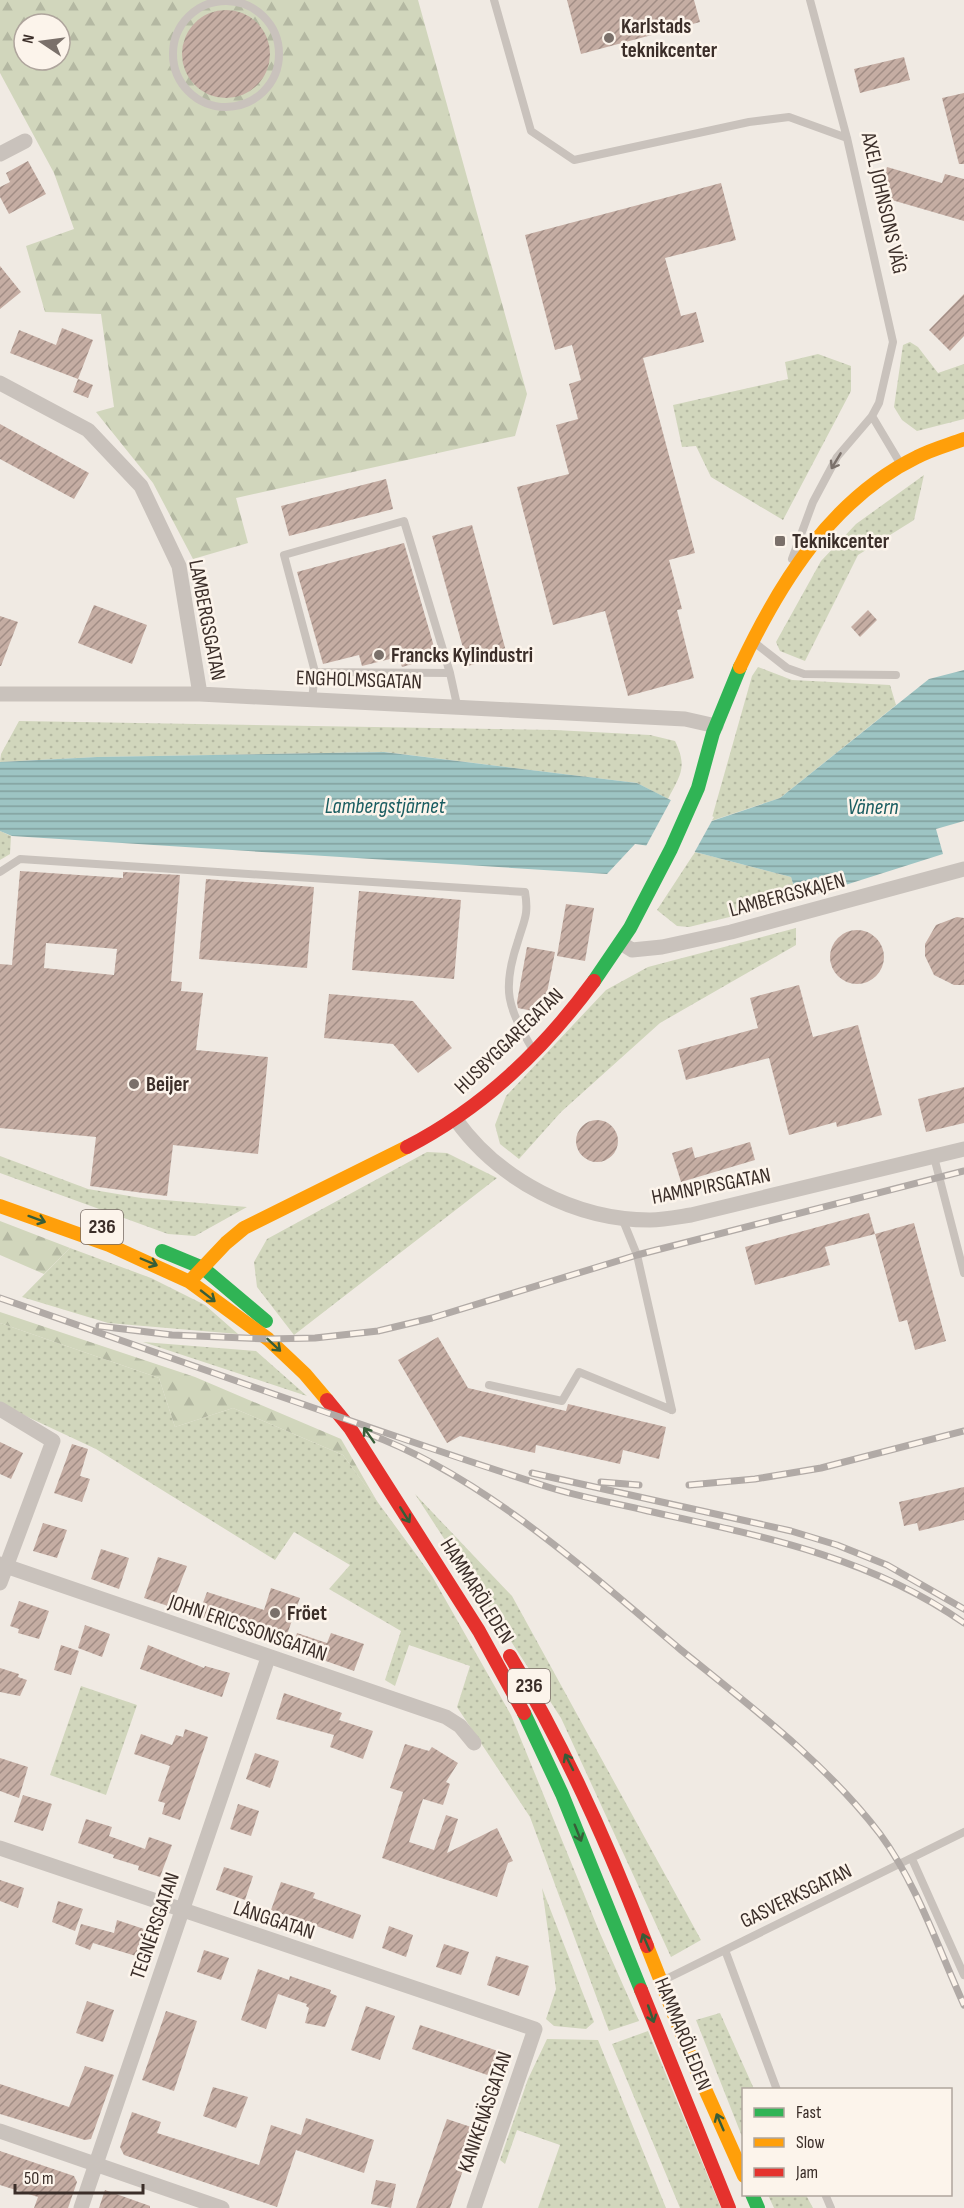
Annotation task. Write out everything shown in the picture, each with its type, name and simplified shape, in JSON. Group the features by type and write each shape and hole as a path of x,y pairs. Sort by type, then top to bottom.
{"main road":[{"name":"AXEL JOHNSONS VÄG","path":"716,726 780,589 815,537 860,494 900,464 939,446 964,439"},
{"name":"HUSBYGGAREGATAN","path":"190,1282 239,1232 456,1120 490,1094 534,1052 583,999 621,943 653,885 699,784 716,726"},
{"name":"236","path":"0,1191 115,1232"},
{"name":"HAMMARÖLEDEN","path":"0,1206 109,1245 190,1282 268,1339 305,1374 350,1428 479,1631 523,1711 562,1794 729,2208"},
{"name":"HAMMARÖLEDEN","path":"148,1245 203,1268 288,1339 324,1378 368,1433 537,1699 581,1786 662,1981 676,2021 742,2171"}],"street":[{"path":"0,154 25,141"},
{"name":"LAMBERGSGATAN","path":"0,383 88,430 141,486 179,566 200,694"},
{"name":"ENGHOLMSGATAN","path":"0,694 200,694 457,705 685,719 716,726"},
{"name":"LAMBERGSKAJEN","path":"621,943 632,950 708,937 964,869"},
{"name":"HAMNPIRSGATAN","path":"456,1120 485,1154 516,1180 564,1201 622,1218 651,1220 691,1215 964,1149"},
{"path":"0,1410 53,1441 3,1565 0,1582"},
{"name":"JOHN ERICSSONSGATAN","path":"3,1565 267,1658 446,1717 460,1726 474,1743"},
{"name":"TEGNÉRSGATAN","path":"81,2208 267,1658"},
{"name":"LÅNGGATAN","path":"0,1848 183,1912 535,2029"},
{"name":"KANIKENÄSGATAN","path":"474,2208 535,2029"},
{"path":"0,2131 222,2208"}],"lane":[{"path":"494,0 531,131 574,160 749,122 789,117 847,138"},
{"name":"AXEL JOHNSONS VÄG","path":"780,589 813,502 837,457 872,416 887,378 893,342 847,138 810,0"},
{"path":"217,2 244,4 267,19 274,31 279,58 276,72 266,89 249,102 223,108 209,104 186,89 175,78 176,36 192,14 204,6 217,2"},
{"path":"872,416 900,464"},
{"path":"312,700 315,672 284,555 404,521 450,673 457,705"},
{"path":"754,642 787,668 804,674 896,675"},
{"path":"315,672 450,673"},
{"path":"0,872 20,859 525,892 529,912 508,978 512,1013 534,1052"},
{"path":"934,1157 964,1273"},
{"path":"489,1385 562,1401 579,1372 672,1410 637,1255 622,1218"},
{"name":"GASVERKSGATAN","path":"642,1989 964,1832"},
{"path":"912,1859 964,1975"},
{"path":"725,1950 776,2088"}],"green space":[{"path":"0,0 418,0 527,394 515,436 236,498 248,543 193,559 153,483 96,412 114,407 101,314 45,312 26,246 74,229 54,173 0,73"},
{"path":"910,342 918,347 938,373 964,364 964,419 917,431 902,420 894,407 903,345"},
{"path":"818,354 851,366 851,391 783,520 711,477 696,446 682,447 673,405 788,379 785,362"},
{"path":"924,475 914,520 858,555 805,661 780,651 776,642 821,561 856,524"},
{"path":"758,667 792,680 890,685 896,705 780,798 711,821 752,676"},
{"path":"19,721 555,730 650,735 675,741 682,765 668,799 637,783 385,752 97,757 0,762 1,754"},
{"path":"0,831 11,836 10,854 0,860"},
{"path":"695,852 791,877 798,900 689,927 677,926 657,910"},
{"path":"796,928 796,945 660,1023 561,1112 519,1159 500,1144 495,1125 506,1096 606,990 648,967"},
{"path":"427,1152 447,1153 497,1178 294,1335 257,1287 254,1262 267,1239"},
{"path":"0,1156 88,1189 141,1198 247,1207 195,1236 168,1234 0,1173"},
{"path":"0,1221 70,1248 44,1274 0,1255"},
{"path":"70,1248 151,1278 205,1305 238,1334 108,1323 22,1297"},
{"path":"0,1312 195,1377 341,1439 378,1503 343,1455 233,1408 175,1427 159,1378 0,1323"},
{"path":"0,1323 159,1378 175,1427 233,1408 343,1455 432,1576 511,1715 599,1931 639,2021 609,2031 530,1817 457,1707 470,1666 409,1645 395,1686 385,1680 401,1631 329,1589 350,1565 294,1532 275,1560 96,1449 0,1404"},
{"path":"143,1342 256,1351 307,1396"},
{"path":"415,1494 512,1596 701,1940 671,1957 561,1718"},
{"path":"81,1686 137,1705 106,1795 50,1775"},
{"path":"542,1888 594,2022 586,2029 554,2026 546,2019 556,1989"},
{"path":"720,2013 754,2088 742,2088 742,2136 696,2020"},
{"path":"648,2031 721,2208 680,2208 612,2044"},
{"path":"547,2039 598,2040 666,2208 538,2208 560,2145 517,2130 505,2164 500,2160 528,2079"},
{"path":"768,2196 807,2196 813,2208 774,2208"}],"water":[{"name":"Lambergstjärnet","path":"964,670 964,821 936,829 943,854 798,900 791,877 695,852 635,844 607,874 12,836 0,831 0,762 97,757 384,752 637,783 712,821 780,798 929,679"}],"pier":[{"path":"672,798 714,817 693,855 645,848"}],"building":[{"name":"Karlstads teknikcenter","path":"567,0 694,0 700,22 581,54"},
{"path":"226,10 243,14 257,23 266,37 270,54 266,71 257,85 243,94 226,98 209,94 195,85 186,71 182,54 186,37 195,23 209,14"},
{"path":"904,57 910,80 860,93 854,69"},
{"path":"964,93 964,164 959,164 942,98"},
{"path":"28,161 46,194 9,214 0,197 0,187 10,182 6,173"},
{"path":"887,167 942,183 945,174 964,179 964,221 878,196"},
{"path":"721,183 736,240 665,258 681,316 696,312 704,342 643,358 695,553 669,560 682,609 677,610 694,678 628,696 605,611 553,625 517,487 569,474 556,425 578,419 569,384 581,380 572,345 555,350 525,235"},
{"path":"0,266 21,292 0,309"},
{"path":"964,294 964,336 950,351 929,330"},
{"path":"62,328 93,340 78,379 10,353 19,330 56,345"},
{"path":"78,379 93,385 88,398 73,392"},
{"path":"0,424 89,473 74,499 0,459"},
{"path":"386,479 393,509 289,536 281,506"},
{"path":"472,525 507,655 468,666 432,536"},
{"path":"404,543 437,657 402,667 398,657 362,666 359,655 323,664 297,572"},
{"path":"94,605 147,625 132,664 78,643"},
{"path":"868,610 877,620 860,637 851,627"},
{"path":"0,616 18,622 1,666 0,666"},
{"path":"20,871 123,878 123,872 180,875 171,981 182,982 181,991 203,993 196,1050 268,1057 258,1154 173,1145 167,1196 90,1186 96,1137 0,1128 0,964 12,965","holes":["46,943 117,949 114,975 44,968"]},
{"path":"206,879 314,887 307,968 199,959"},
{"path":"359,891 461,900 454,979 352,970"},
{"path":"566,904 594,908 585,961 557,956"},
{"path":"957,917 964,918 964,985 954,985 934,975 925,956 925,944 936,925"},
{"path":"857,930 867,932 876,938 882,947 884,957 882,967 876,976 867,982 857,984 847,982 838,976 832,967 830,957 832,947 838,938 847,932"},
{"path":"527,947 555,952 543,1013 518,1008 517,1002"},
{"path":"799,985 813,1037 858,1025 882,1115 837,1127 836,1122 789,1135 769,1058 686,1080 678,1050 758,1028 750,998"},
{"path":"329,994 413,1001 452,1048 418,1073 393,1044 324,1038"},
{"path":"964,1087 964,1123 926,1132 918,1099"},
{"path":"597,1120 612,1126 618,1141 612,1156 597,1162 582,1156 576,1141 582,1126"},
{"path":"750,1142 755,1160 681,1182 672,1153 692,1147 695,1158"},
{"path":"869,1213 875,1234 825,1247 830,1265 755,1285 745,1247"},
{"path":"914,1223 946,1341 915,1350 907,1320 899,1322 875,1234"},
{"path":"438,1337 468,1388 566,1411 568,1404 666,1427 659,1459 623,1450 620,1464 536,1445 535,1453 460,1436 447,1443 398,1360"},
{"path":"0,1442 23,1453 11,1479 0,1474"},
{"path":"72,1444 88,1449 80,1476 90,1479 82,1502 54,1493"},
{"path":"964,1487 964,1520 919,1531 917,1523 904,1526 899,1502"},
{"path":"43,1523 67,1530 57,1558 33,1551"},
{"path":"101,1549 129,1558 119,1589 91,1579"},
{"path":"158,1557 187,1566 171,1607 144,1598"},
{"path":"271,1588 300,1598 285,1640 233,1623 232,1627 198,1616 207,1592 264,1610"},
{"path":"19,1601 49,1611 39,1639 18,1633 19,1629 10,1626"},
{"path":"85,1625 110,1634 102,1657 78,1648"},
{"path":"297,1633 327,1643 331,1633 364,1644 354,1671 292,1649"},
{"path":"61,1645 79,1651 71,1675 54,1670"},
{"path":"148,1645 204,1668 205,1666 230,1673 222,1697 140,1669"},
{"path":"0,1668 19,1674 18,1677 27,1680 20,1696 0,1692"},
{"path":"284,1693 342,1713 339,1720 373,1731 363,1759 330,1747 334,1735 276,1719"},
{"path":"185,1729 208,1737 180,1820 162,1814 165,1803 158,1801 170,1766 134,1754 141,1734 172,1745 176,1735 183,1737"},
{"path":"405,1744 429,1751 432,1747 458,1763 446,1782 450,1784 443,1805 423,1799 409,1842 434,1850 446,1815 458,1819 447,1853 497,1828 513,1861 508,1863 497,1897 382,1858 403,1792 390,1788"},
{"path":"255,1753 279,1761 270,1788 246,1779"},
{"path":"0,1758 28,1767 19,1798 0,1791"},
{"path":"23,1795 52,1804 43,1831 14,1822"},
{"path":"238,1804 259,1811 251,1836 230,1829"},
{"path":"86,1819 112,1827 109,1836 145,1849 149,1837 172,1845 160,1877 138,1870 139,1866 113,1858 114,1855 78,1843"},
{"path":"224,1867 253,1876 245,1900 216,1890"},
{"path":"0,1880 24,1888 18,1908 0,1901"},
{"path":"281,1882 315,1893 313,1898 361,1915 353,1939 271,1910"},
{"path":"58,1901 83,1909 75,1931 52,1922"},
{"path":"117,1920 144,1929 136,1956 93,1943 90,1950 75,1944 81,1924 114,1933"},
{"path":"389,1926 413,1935 406,1957 382,1948"},
{"path":"444,1944 469,1952 461,1975 436,1967"},
{"path":"204,1950 229,1958 221,1980 197,1972"},
{"path":"496,1956 529,1966 519,1996 487,1985"},
{"path":"258,1969 289,1980 290,1976 331,1990 330,1993 337,1996 325,2027 305,2023 309,2008 307,2004 278,1994 266,2029 241,2020"},
{"path":"87,2001 114,2010 103,2042 76,2033"},
{"path":"366,2006 395,2016 380,2060 351,2050"},
{"path":"166,2011 197,2021 174,2091 142,2080"},
{"path":"420,2025 504,2053 496,2078 412,2049"},
{"path":"85,2066 114,2075 91,2139 85,2140 0,2114 0,2084 69,2107"},
{"path":"213,2087 248,2097 236,2128 203,2116"},
{"path":"132,2112 161,2122 157,2133 259,2165 271,2125 301,2135 306,2118 374,2140 364,2173 296,2150 277,2207 124,2155 120,2147"},
{"path":"447,2119 477,2129 450,2208 416,2208"},
{"path":"0,2151 74,2176 77,2182 68,2208 34,2208 38,2197 0,2185"},
{"path":"376,2180 396,2184 391,2208 371,2204"},
{"path":"105,2190 150,2206 150,2208 99,2208"}],"railway":[{"path":"99,1326 172,1335 268,1339 315,1338 378,1331 432,1318 637,1255 964,1171"},
{"path":"0,1298 342,1418 548,1487 730,1529 812,1551 891,1581 928,1600 964,1623"},
{"path":"689,1485 755,1479 821,1468 964,1431"},
{"path":"366,1433 409,1451 451,1474 492,1499 532,1528 760,1714 811,1759 859,1808 893,1853 916,1895 964,2005"},
{"path":"532,1473 791,1531 837,1545 887,1565 964,1609"},
{"path":"601,1482 639,1485"}],"traffic: fast":[{"path":"594,981 630,928 671,849 698,788 713,733 740,667"},
{"path":"162,1251 203,1268 266,1321"},
{"path":"524,1713 562,1794 641,1990"},
{"path":"753,2196 758,2208"}],"traffic: slow":[{"path":"740,667 790,575 833,520 886,475 923,454 964,439"},
{"path":"192,1279 226,1243 244,1228 407,1147"},
{"path":"0,1206 109,1245 190,1282 268,1339 305,1374 327,1400"},
{"path":"647,1946 692,2060 742,2172"}],"traffic: jam":[{"path":"407,1147 462,1114 510,1075 554,1030 594,981"},
{"path":"327,1400 350,1428 479,1631 524,1713"},
{"path":"510,1656 568,1762 647,1946"},
{"path":"641,1990 729,2208"}],"place":[{"name":"Karlstads teknikcenter","path":"609,38"},
{"name":"Teknikcenter","path":"780,541"},
{"name":"Francks Kylindustri","path":"379,655"},
{"name":"Beijer","path":"134,1084"},
{"name":"Fröet","path":"275,1613"}],"water label":[{"name":"Vänern","path":"873,807"}]}
